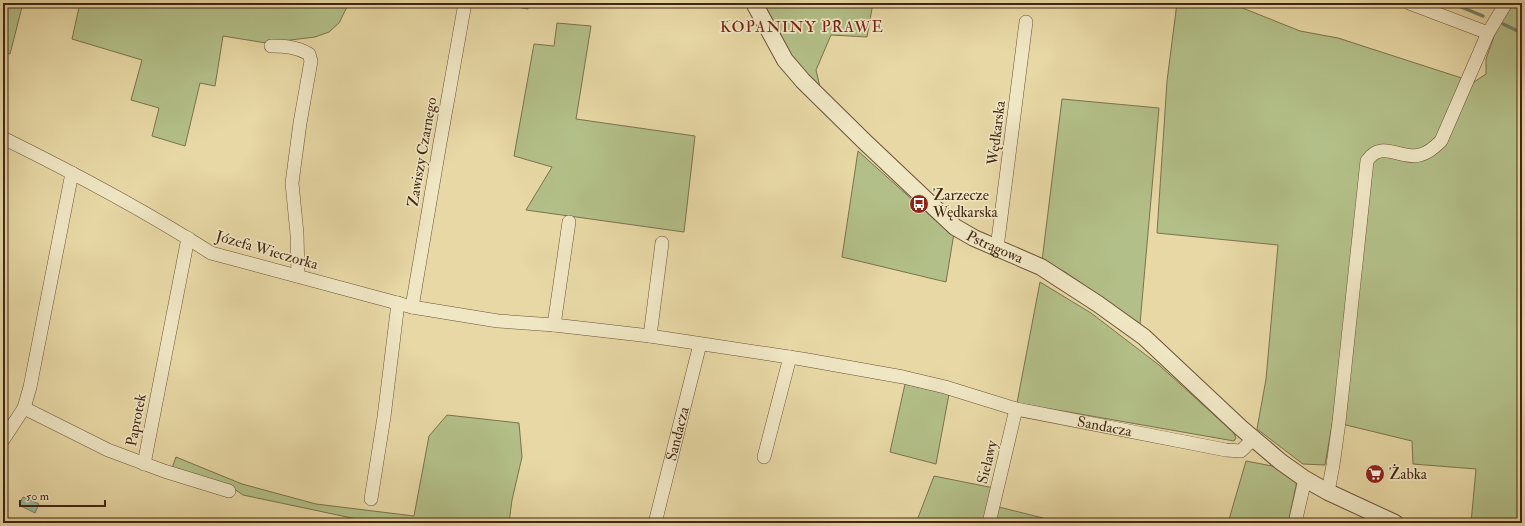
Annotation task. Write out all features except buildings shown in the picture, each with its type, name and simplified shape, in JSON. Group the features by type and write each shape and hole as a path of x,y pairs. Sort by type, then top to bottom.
{"street":[{"name":"Zawiszy Czarnego","path":"412,307 465,3"},
{"name":"Pstrągowa","path":"754,3 785,60 803,81 952,224 965,233 1044,269 1124,322 1144,337 1254,439"},
{"path":"1409,3 1488,33"},
{"path":"1328,492 1339,422 1367,161 1371,155 1377,151 1384,150 1410,156 1420,156 1428,152 1441,141 1488,33 1506,3"},
{"name":"Wędkarska","path":"997,248 1026,22"},
{"path":"271,46 287,46 301,50 309,54 311,61 300,123 292,183 297,234 298,276"},
{"name":"Józefa Wieczorka","path":"3,138 72,173 188,238 211,253 412,307 498,321"},
{"path":"3,440 24,408 36,366 72,173"},
{"path":"554,324 569,222"},
{"name":"Paprotek","path":"24,408 108,450 144,464 188,238"},
{"path":"650,336 662,243"},
{"path":"371,499 384,417 398,303"},
{"name":"Sandacza","path":"498,321 554,324 650,336 790,357 916,379 1016,409 1226,450 1241,451 1254,439"},
{"name":"Sandacza","path":"655,523 700,344"},
{"path":"764,457 790,357"},
{"name":"Sielawy","path":"989,523 1016,409"},
{"path":"1254,439 1281,462 1305,479 1328,492 1395,523"},
{"path":"144,464 229,491"},
{"path":"1295,523 1305,479"}],"shaded area":[{"path":"3,3 23,3 10,54 3,52"},
{"path":"80,3 349,3 339,23 329,32 315,37 266,43 223,36 215,86 200,83 185,146 152,136 159,108 131,100 142,60 72,39"},
{"path":"494,3 528,3 528,9"},
{"path":"764,3 873,3 867,37 831,35 816,70 821,91 788,52"},
{"path":"1177,3 1230,3 1300,31 1338,38 1474,82 1486,74 1486,59 1498,25 1510,3 1522,3 1522,523 1471,523 1476,469 1413,464 1412,441 1346,425 1336,402 1325,465 1303,464 1257,429 1266,379 1278,245 1157,233 1167,81"},
{"path":"557,23 591,26 576,119 695,136 684,232 526,210 552,167 514,156 534,44 554,46"},
{"path":"1062,99 1159,108 1140,324 1065,272 1042,261"},
{"path":"858,151 935,220 954,233 946,282 842,257"},
{"path":"1040,282 1091,313 1159,365 1234,433 1236,438 1234,441 1017,403"},
{"path":"905,384 949,394 936,464 890,452"},
{"path":"447,415 519,423 522,457 512,500 509,523 367,523 366,521 243,495 227,485 172,468 176,457 242,484 316,504 414,516 429,436"},
{"path":"1246,461 1272,466 1297,481 1288,523 1228,523"},
{"path":"934,476 994,488 985,523 916,523"},
{"path":"23,497 39,504 35,513 19,505"},
{"path":"999,507 1063,523 995,523"}],"waterway":[{"path":"1461,7 1483,16"},
{"path":"1503,24 1522,33"}],"place":[{"name":"Zarzecze Wędkarska","path":"919,204"},
{"name":"Żabka","path":"1375,474"}],"district":[{"name":"KOPANINY PRAWE","path":"802,26"}]}
